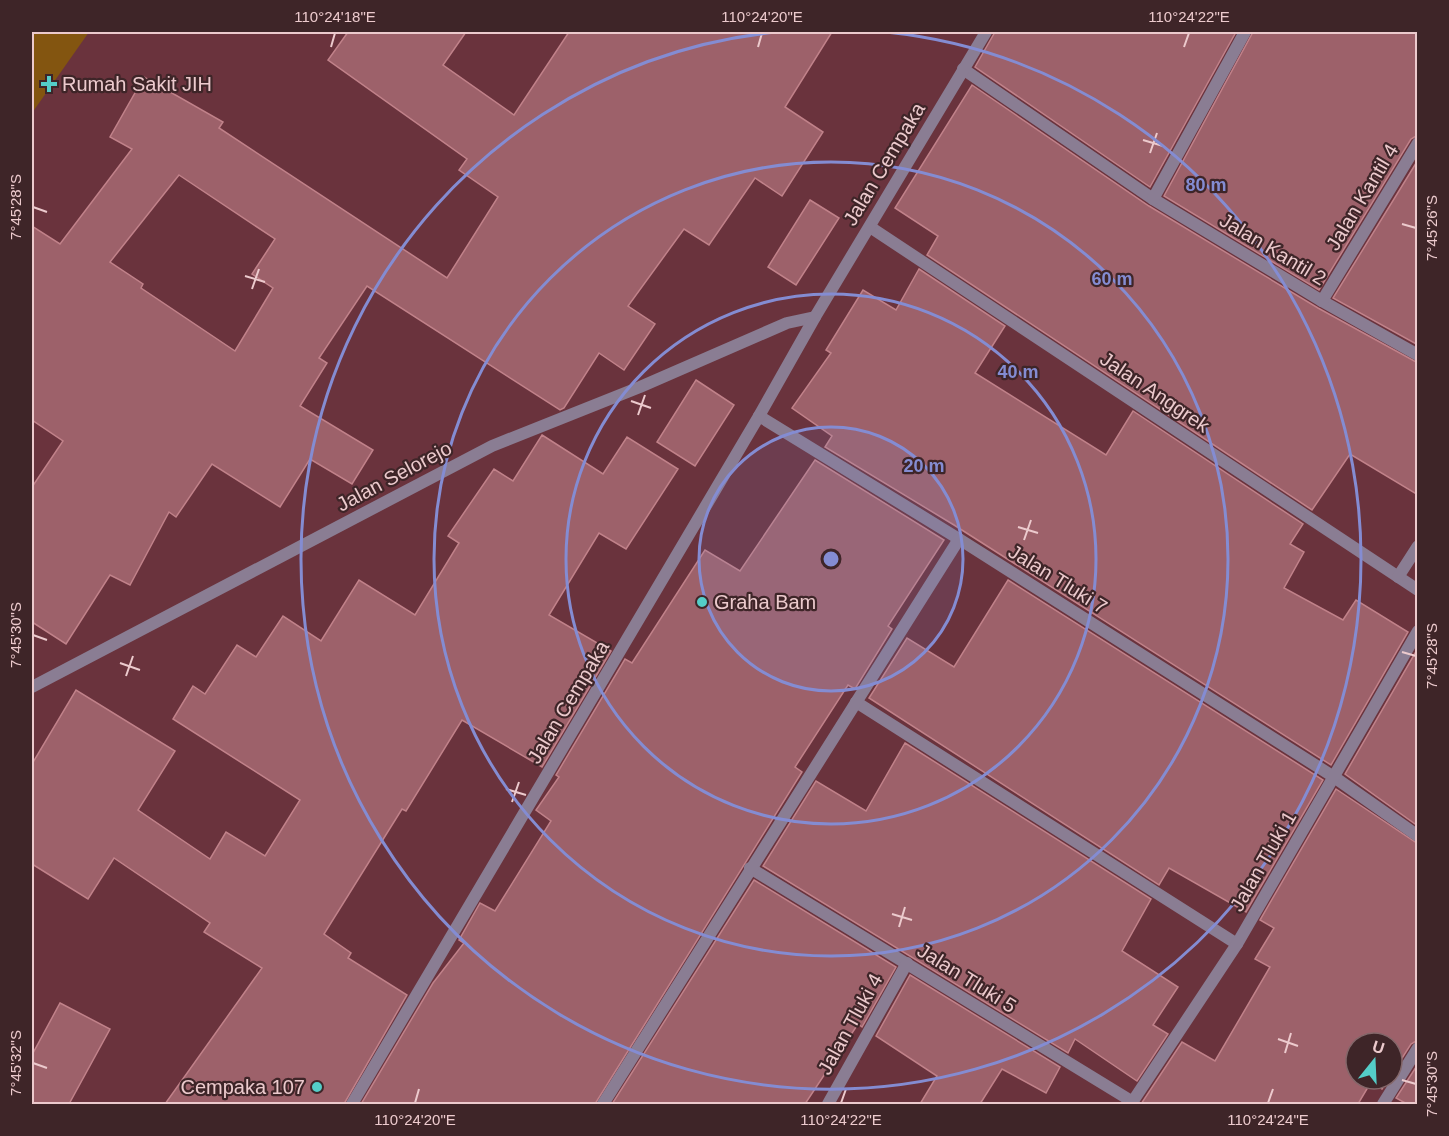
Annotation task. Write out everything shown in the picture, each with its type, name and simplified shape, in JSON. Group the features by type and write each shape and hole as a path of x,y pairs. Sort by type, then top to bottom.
{"street":[{"name":"Jalan Cempaka","path":"352,1104 759,416 815,317 986,32"},
{"path":"1153,199 1245,32"},
{"name":"Jalan Kantil 2","path":"963,69 1153,199 1322,302 1418,355"},
{"name":"Jalan Kantil 4","path":"1322,302 1418,143"},
{"name":"Jalan Anggrek","path":"870,226 1418,590"},
{"name":"Jalan Selorejo","path":"32,687 492,447 640,387 787,323 815,317"},
{"name":"Jalan Tluki 7","path":"759,416 959,539 1334,777 1418,836"},
{"path":"604,1104 750,868 959,539"},
{"path":"1398,577 1418,546"},
{"name":"Jalan Tluki 1","path":"1132,1103 1237,944 1418,632"},
{"path":"856,702 1237,944"},
{"name":"Jalan Tluki 5","path":"750,868 1132,1103"},
{"name":"Jalan Tluki 4","path":"828,1104 907,963"},
{"path":"1383,1104 1418,1048"}],"shaded area":[{"name":"Rumah Sakit JIH","path":"32,32 89,32 32,113"}],"building":[{"path":"348,32 466,32 443,65 514,115 569,32 832,32 785,107 823,132 782,196 755,178 709,245 684,229 628,306 655,324 624,370 599,353 564,408 560,410 367,286 319,358 327,363 300,406 373,450 352,484 310,459 280,507 212,464 176,517 169,512 130,585 110,575 66,644 32,622 32,487 63,441 32,420 32,226 60,244 132,149 110,137 144,77 223,122 219,128 447,278 498,197 459,170 467,159 328,60","holes":["179,175 275,239 252,274 273,288 235,351 141,288 143,284 110,262"]},
{"path":"995,32 1236,32 1150,187 975,67"},
{"path":"1253,32 1418,32 1418,135 1411,139 1319,290 1164,196"},
{"path":"972,85 1149,206 1318,308 1418,363 1418,495 1350,454 1312,510 927,255 938,236 895,208"},
{"path":"1418,160 1418,345 1333,298"},
{"path":"810,200 839,218 796,285 768,267"},
{"path":"919,269 1005,326 975,373 1106,455 1133,411 1303,524 1290,544 1304,552 1284,588 1343,620 1356,600 1408,632 1331,765 954,525 825,447 832,436 792,408 831,353 826,350 863,290 896,310"},
{"path":"696,380 734,405 695,466 657,442"},
{"path":"542,435 603,474 627,437 678,469 626,549 599,533 549,615 611,651 542,767 462,720 406,811 402,809 324,934 351,953 348,958 407,995 344,1104 165,1104 262,968 204,932 210,923 114,858 88,899 32,864 32,764 76,690 175,751 138,810 210,859 226,832 265,856 300,800 173,719 193,686 205,694 237,645 256,657 283,616 321,641 359,580 415,615 459,543 448,536 494,469 513,481"},
{"path":"815,460 944,540 888,626 892,629 855,689 848,685 795,767 802,772 595,1104 361,1104 433,983 464,943 459,940 480,903 495,911 551,821 536,810 559,777 556,775 625,659 632,663 705,550 740,571"},
{"path":"1008,580 1323,780 1246,912 1169,868 1159,885 869,698 907,638 954,667"},
{"path":"1418,648 1418,826 1345,774"},
{"path":"905,743 1151,899 1122,951 1178,987 1153,1025 1168,1034 1137,1081 1075,1039 1068,1053 763,866 816,781 866,811"},
{"path":"1336,789 1418,844 1418,1040 1411,1044 1404,1055 1404,1031 1344,1031 1344,1091 1366,1091 1358,1104 1141,1104 1182,1042 1215,1061 1270,967 1255,959 1274,928 1260,920"},
{"path":"754,880 896,967 862,1027 858,1024 805,1104 612,1104"},
{"path":"910,975 1060,1067 1046,1093 1002,1069 980,1104 920,1104 937,1076 876,1036"},
{"path":"60,1003 110,1029 69,1104 32,1104 32,1055"},
{"path":"1418,1064 1418,1104 1407,1104 1396,1098 1401,1091 1404,1091 1404,1086"}],"place":[{"name":"Rumah Sakit JIH","path":"49,84"},
{"name":"Graha Bam","path":"702,602"},
{"name":"Cempaka 107","path":"317,1087"}]}
